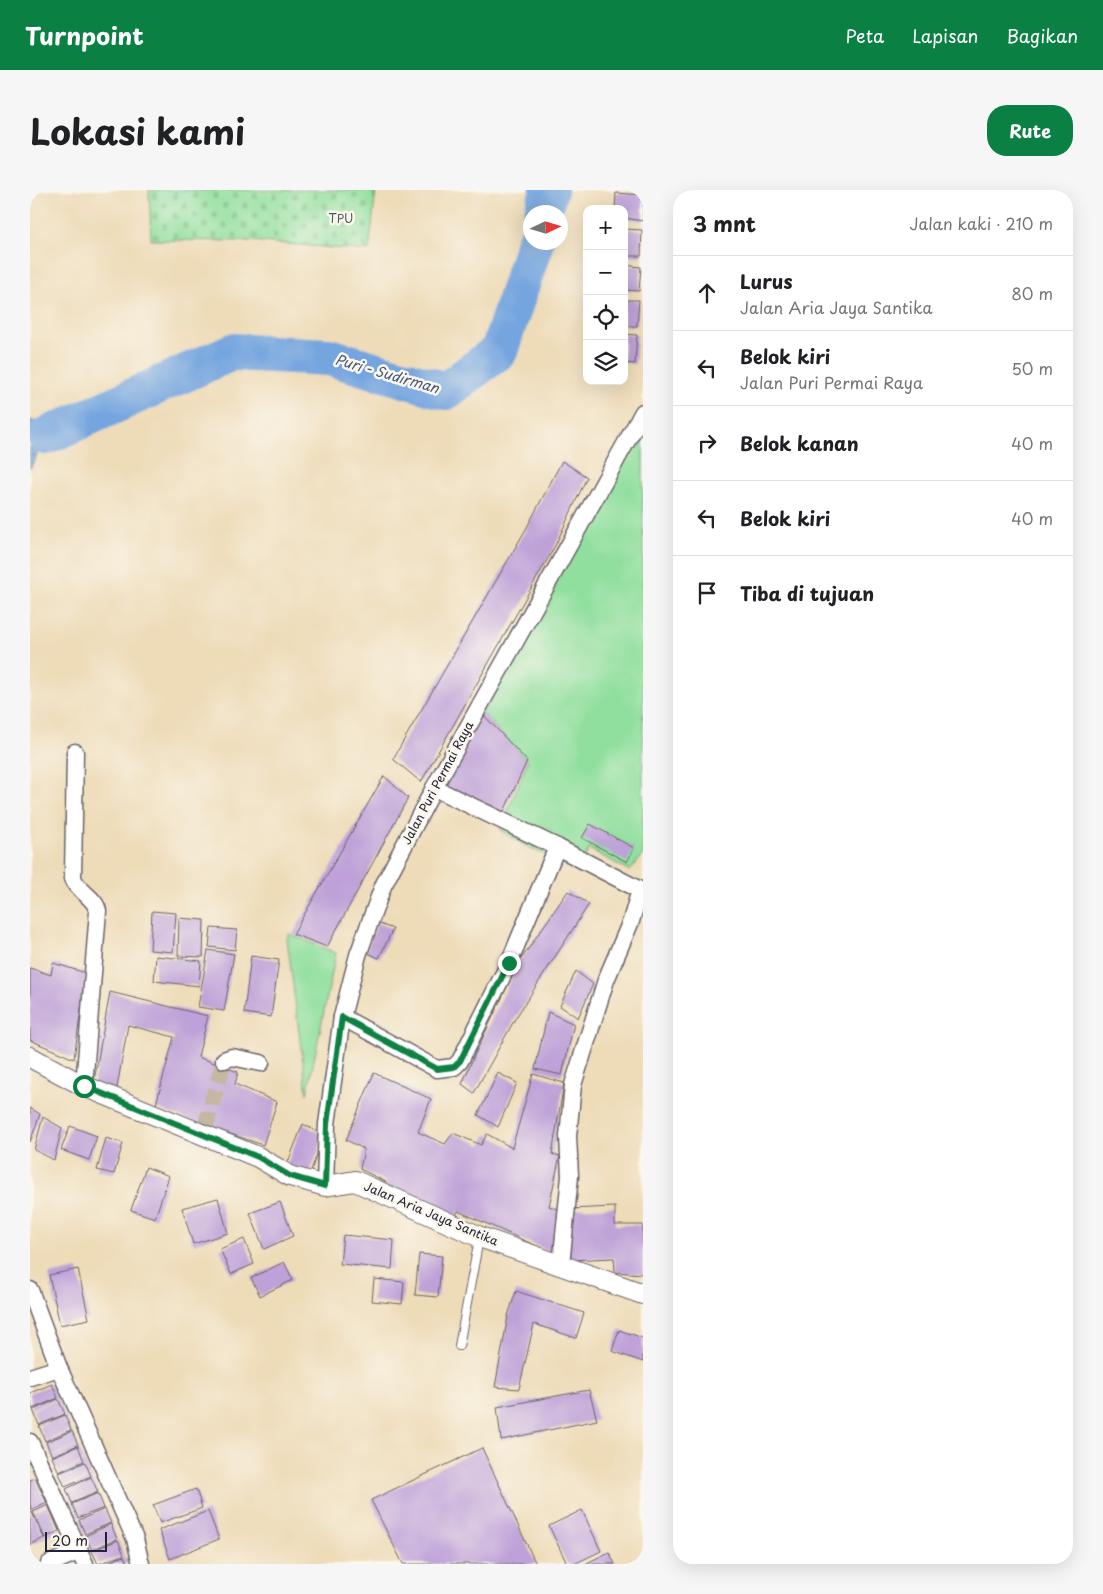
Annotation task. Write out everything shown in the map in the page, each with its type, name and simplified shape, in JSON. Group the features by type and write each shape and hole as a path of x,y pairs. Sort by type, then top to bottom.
{"street":[{"name":"Jalan Puri Permai Raya","path":"325,1186 327,1124 342,1017 358,955 383,886 434,788 643,412"},
{"path":"75,752 73,878 77,885 95,903 98,912 84,1086"},
{"path":"434,788 642,890 632,921 606,980 573,1085 568,1136 570,1176 561,1265"},
{"path":"342,1017 437,1069 454,1067 460,1061 509,963 557,847"},
{"name":"Jalan Aria Jaya Santika","path":"30,1057 84,1086 204,1131 258,1157 290,1176 325,1186 355,1181 480,1237 643,1294"},
{"path":"224,1060 232,1057 261,1063"},
{"path":"30,1290 59,1368 135,1539 142,1564"},
{"path":"30,1377 59,1368"},
{"path":"32,1453 82,1558 49,1564"}],"lane":[{"path":"459,1346 480,1237"}],"green space":[{"name":"TPU","path":"149,190 376,190 369,251 251,241 151,240"},
{"path":"643,418 643,855 630,871 589,849 578,870 524,845 500,830 528,761 478,709"},
{"path":"289,934 336,953 307,1094 287,938"}],"water":[{"path":"30,420 34,421 46,436 30,469"}],"building":[{"path":"616,193 643,195 643,221 628,219 628,205 615,205"},
{"path":"628,229 642,230 641,256 628,256"},
{"path":"628,265 641,267 639,291 628,290"},
{"path":"628,300 639,300 637,326 628,326"},
{"path":"628,334 637,335 635,364 628,363"},
{"path":"562,461 587,477 555,546 421,782 393,759 526,529"},
{"path":"478,709 527,761 501,818 438,785"},
{"path":"384,776 408,798 327,947 293,934"},
{"path":"590,824 634,848 627,862 582,838"},
{"path":"568,891 589,904 515,1019 474,1093 462,1084 475,1054 519,962"},
{"path":"152,911 176,913 173,952 150,950"},
{"path":"179,918 204,920 203,957 178,956"},
{"path":"377,923 393,929 379,958 366,952"},
{"path":"211,928 237,930 235,950 209,947"},
{"path":"208,950 234,954 224,1011 198,1007"},
{"path":"156,956 201,961 199,986 154,981"},
{"path":"251,956 279,960 271,1017 244,1013"},
{"path":"53,963 86,973 74,1059 30,1040 30,968 51,975"},
{"path":"576,971 593,984 578,1018 560,1006"},
{"path":"110,992 208,1016 198,1057 238,1072 235,1084 277,1102 263,1145 155,1108 174,1037 128,1025 116,1093 93,1087"},
{"path":"548,1012 574,1024 562,1075 535,1069"},
{"path":"374,1073 431,1099 418,1132 445,1144 453,1133 481,1145 487,1134 512,1148 533,1074 564,1083 552,1154 560,1156 549,1206 566,1213 557,1255 458,1211 455,1219 383,1190 386,1182 360,1169 364,1149 346,1140"},
{"path":"498,1073 517,1083 498,1127 478,1115"},
{"path":"30,1108 40,1114 30,1142"},
{"path":"43,1117 62,1128 54,1160 34,1150"},
{"path":"303,1124 324,1136 308,1178 286,1167"},
{"path":"70,1126 97,1136 89,1160 61,1150"},
{"path":"106,1138 123,1143 114,1174 97,1170"},
{"path":"146,1167 169,1176 155,1218 131,1210"},
{"path":"218,1198 228,1233 193,1244 182,1208"},
{"path":"280,1202 293,1236 264,1249 250,1213"},
{"path":"615,1207 615,1225 643,1225 643,1274 615,1272 614,1258 569,1260 568,1209"},
{"path":"343,1235 394,1240 392,1269 340,1264"},
{"path":"244,1239 254,1264 231,1274 220,1249"},
{"path":"419,1254 442,1256 438,1297 415,1295"},
{"path":"284,1262 293,1280 260,1296 251,1278"},
{"path":"78,1269 89,1319 60,1325 49,1275"},
{"path":"374,1279 404,1282 402,1304 372,1301"},
{"path":"516,1291 584,1313 576,1338 534,1324 519,1389 495,1387 508,1316"},
{"path":"619,1330 643,1338 643,1362 612,1351"},
{"path":"52,1384 58,1398 32,1409 30,1393"},
{"path":"589,1390 597,1420 501,1440 497,1407"},
{"path":"58,1399 65,1414 39,1425 33,1410"},
{"path":"65,1415 71,1430 45,1441 39,1426"},
{"path":"72,1431 78,1445 52,1456 46,1442"},
{"path":"78,1446 84,1461 59,1472 52,1457"},
{"path":"482,1448 536,1564 403,1564 371,1500"},
{"path":"85,1462 91,1476 65,1487 59,1473"},
{"path":"91,1477 98,1492 72,1503 66,1489"},
{"path":"35,1478 47,1503 32,1510 30,1505 30,1480"},
{"path":"196,1489 202,1508 160,1523 153,1505"},
{"path":"98,1493 104,1508 78,1518 72,1504"},
{"path":"48,1505 59,1531 45,1538 33,1512"},
{"path":"105,1509 111,1523 85,1534 79,1520"},
{"path":"582,1510 601,1551 574,1564 567,1564 549,1526"},
{"path":"208,1511 219,1539 170,1559 159,1530"},
{"path":"32,1512 44,1538 30,1545 30,1513"},
{"path":"111,1524 117,1539 92,1550 85,1536"},
{"path":"118,1540 124,1555 98,1564 92,1551"},
{"path":"609,1552 615,1564 585,1564"},
{"path":"124,1556 128,1564 105,1564"}],"waterway":[{"name":"Puri - Sudirman","path":"545,205 549,190"},
{"name":"Puri - Sudirman","path":"46,436 232,352 329,357 446,391 499,351 532,250"}],"tunnel":[{"path":"205,1128 224,1060"}],"route":[{"path":"84,1086 258,1157 290,1176 325,1186 327,1124 342,1017 437,1069 454,1067 460,1061 509,963"}]}
